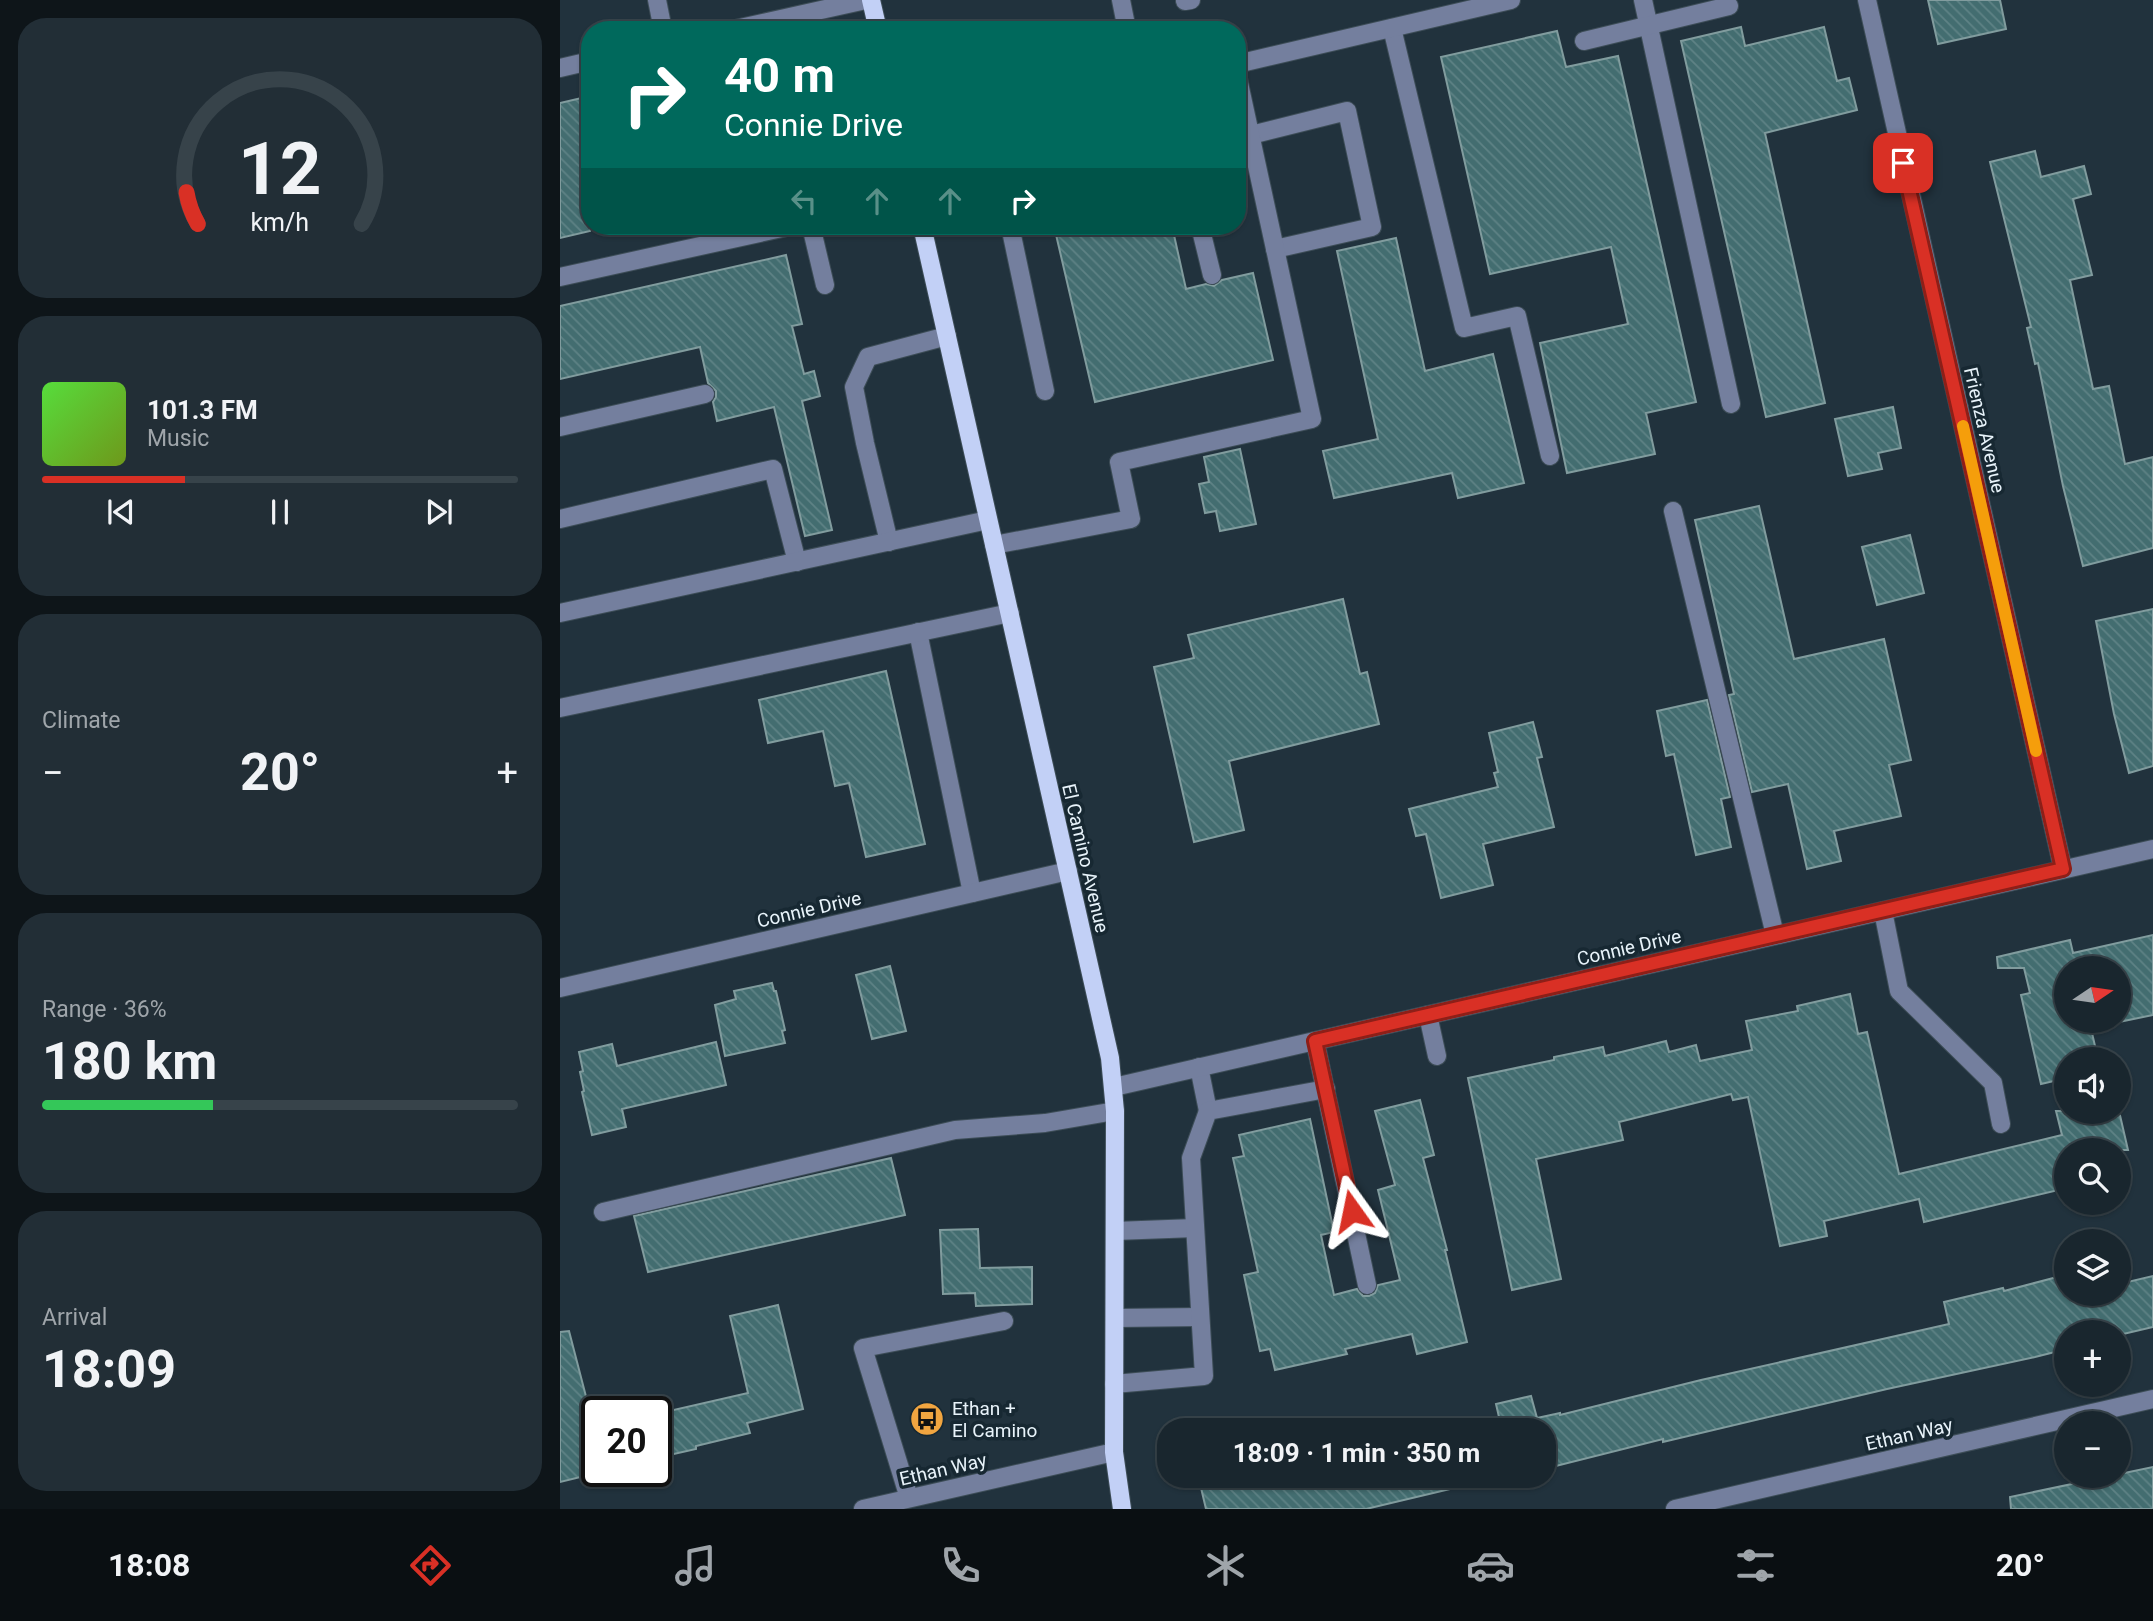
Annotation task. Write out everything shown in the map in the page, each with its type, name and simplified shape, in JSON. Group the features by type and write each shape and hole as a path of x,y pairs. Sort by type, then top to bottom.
{"main road":[{"path":"869,0 875,21"},
{"name":"El Camino Avenue","path":"924,235 1110,1058 1115,1111 1114,1452 1122,1509"}],"street":[{"path":"657,0 661,21"},
{"path":"772,21 869,0"},
{"path":"1121,0 1125,21"},
{"path":"1246,62 1511,0"},
{"path":"1643,0 1731,404"},
{"name":"Frienza Avenue","path":"1867,0 2063,869"},
{"path":"1584,41 1729,6"},
{"path":"1392,28 1464,328 1517,316 1550,456"},
{"path":"560,68 581,63"},
{"path":"1251,135 1347,111 1372,227 1275,249"},
{"path":"994,545 1131,519 1119,462 1312,419 1246,113"},
{"path":"560,277 750,235"},
{"path":"813,235 825,285"},
{"path":"1012,235 1045,391"},
{"path":"1202,235 1212,275"},
{"path":"889,542 864,443 854,387 868,357 947,335"},
{"path":"560,427 705,394"},
{"path":"560,519 772,469 797,562"},
{"path":"1673,511 1775,935"},
{"path":"560,614 988,520"},
{"path":"560,708 1010,613"},
{"path":"918,632 972,893"},
{"name":"Connie Drive","path":"1114,1087 2153,849"},
{"name":"Connie Drive","path":"560,988 1068,871"},
{"path":"1883,911 1899,991 1993,1083 2001,1125"},
{"path":"1428,1015 1437,1056"},
{"path":"1315,1041 1367,1285"},
{"path":"1114,1384 1204,1376 1191,1158 1208,1111 1199,1067"},
{"path":"1208,1111 1326,1089"},
{"path":"603,1212 955,1130 1045,1124 1115,1111"},
{"path":"1115,1231 1195,1228"},
{"path":"1115,1318 1200,1317"},
{"path":"909,1498 863,1348 1004,1321"},
{"name":"Ethan Way","path":"1675,1509 2153,1399"},
{"name":"Ethan Way","path":"863,1509 1114,1452"}],"building":[{"path":"1928,0 2000,0 2006,29 1938,44"},
{"path":"1741,27 1745,46 1824,27 1837,81 1849,78 1857,110 1765,133 1825,403 1766,417 1681,41"},
{"path":"1557,31 1566,67 1618,56 1696,402 1646,413 1655,454 1567,473 1540,343 1628,324 1611,247 1490,274 1441,57"},
{"path":"581,98 581,233 560,238 560,103"},
{"path":"2035,151 2041,177 2084,166 2091,194 2073,199 2092,275 2070,280 2093,389 2109,386 2125,464 2153,457 2153,548 2083,566 2063,486 2038,363 2035,364 2027,328 2031,327 1990,162"},
{"path":"1056,235 1174,235 1186,289 1206,284 1214,286 1222,280 1253,273 1273,360 1095,402"},
{"path":"1396,238 1425,371 1493,354 1524,483 1458,498 1452,473 1334,498 1323,451 1378,439 1337,251"},
{"path":"786,255 802,324 792,326 804,374 814,371 820,396 802,401 832,530 805,536 774,407 717,421 713,402 716,391 708,383 700,347 560,379 560,306"},
{"path":"1893,407 1901,448 1878,453 1882,469 1848,476 1835,419"},
{"path":"1240,449 1256,524 1220,531 1216,511 1205,513 1199,484 1209,482 1204,457"},
{"path":"1759,506 1794,659 1884,639 1911,760 1889,765 1901,816 1834,831 1841,861 1807,869 1788,784 1752,792 1729,695 1734,694 1695,520"},
{"path":"1910,535 1924,593 1877,605 1862,547"},
{"path":"1343,599 1360,674 1367,672 1379,724 1229,761 1244,830 1194,842 1154,667 1194,658 1188,635"},
{"path":"2153,609 2153,766 2129,773 2114,714 2096,621"},
{"path":"886,671 925,844 866,857 849,783 835,786 823,731 768,743 759,700"},
{"path":"1707,700 1730,797 1721,799 1731,847 1696,855 1674,754 1666,756 1657,711"},
{"path":"1533,722 1542,757 1537,758 1554,827 1483,844 1493,885 1441,898 1426,834 1416,836 1409,809 1498,787 1494,773 1498,772 1489,733"},
{"path":"2153,935 2153,1015 2132,1019 2132,956 2054,956 2054,1033 2092,1033 2095,1047 2054,1047 2054,1081 2041,1084 2021,995 2030,993 2024,968 1998,968 1997,957 2070,940 2073,953"},
{"path":"890,966 906,1031 872,1039 856,975"},
{"path":"772,983 785,1030 782,1031 785,1043 725,1056 715,1005 736,999 734,991"},
{"path":"1850,994 1858,1034 1867,1032 1899,1174 2062,1135 2059,1124 2122,1124 2125,1138 2054,1138 2054,1191 1924,1222 1919,1199 1824,1221 1827,1236 1780,1246 1748,1097 1733,1100 1731,1094 1619,1122 1623,1140 1536,1159 1561,1279 1512,1290 1468,1078 1603,1047 1605,1056 1666,1041 1669,1052 1696,1045 1700,1061 1752,1050 1746,1021 1798,1011 1797,1006"},
{"path":"716,1042 726,1085 622,1109 626,1127 592,1135 582,1092 580,1072 583,1071 579,1052 612,1044 617,1066"},
{"path":"1420,1100 1434,1155 1423,1158 1467,1342 1417,1354 1412,1334 1345,1349 1347,1354 1275,1370 1270,1349 1260,1351 1244,1275 1258,1272 1233,1158 1244,1156 1239,1135 1310,1119 1334,1232 1321,1235 1334,1295 1357,1289 1363,1296 1369,1296 1375,1293 1378,1285 1400,1280 1378,1190 1395,1185 1375,1111"},
{"path":"891,1158 905,1215 648,1272 634,1216"},
{"path":"978,1229 980,1268 1032,1267 1032,1304 976,1306 975,1293 943,1294 940,1230"},
{"path":"2153,1276 2153,1327 2131,1332 2131,1320 2054,1320 2054,1352 1663,1442 1663,1439 1556,1466 1556,1418 1537,1418 1560,1415 1949,1324 1944,1302 2003,1288 2004,1291 2054,1278 2054,1306 2131,1306 2131,1281"},
{"path":"778,1305 803,1409 747,1423 750,1433 672,1454 672,1410 748,1393 730,1316"},
{"path":"569,1331 586,1396 581,1396 581,1477 560,1482 560,1332"},
{"path":"1531,1396 1537,1418 1495,1418 1499,1417 1496,1404"},
{"path":"2153,1467 2153,1509 2011,1509 2010,1497 2054,1488 2131,1488 2131,1472"},
{"path":"1201,1488 1454,1488 1366,1509 1206,1509"}],"slow traffic":[{"path":"1963,426 2036,751"}],"place":[{"name":"Ethan + El Camino","path":"927,1419"}],"route":[{"path":"1352,1211 1315,1041 2063,869 1903,163"}]}
